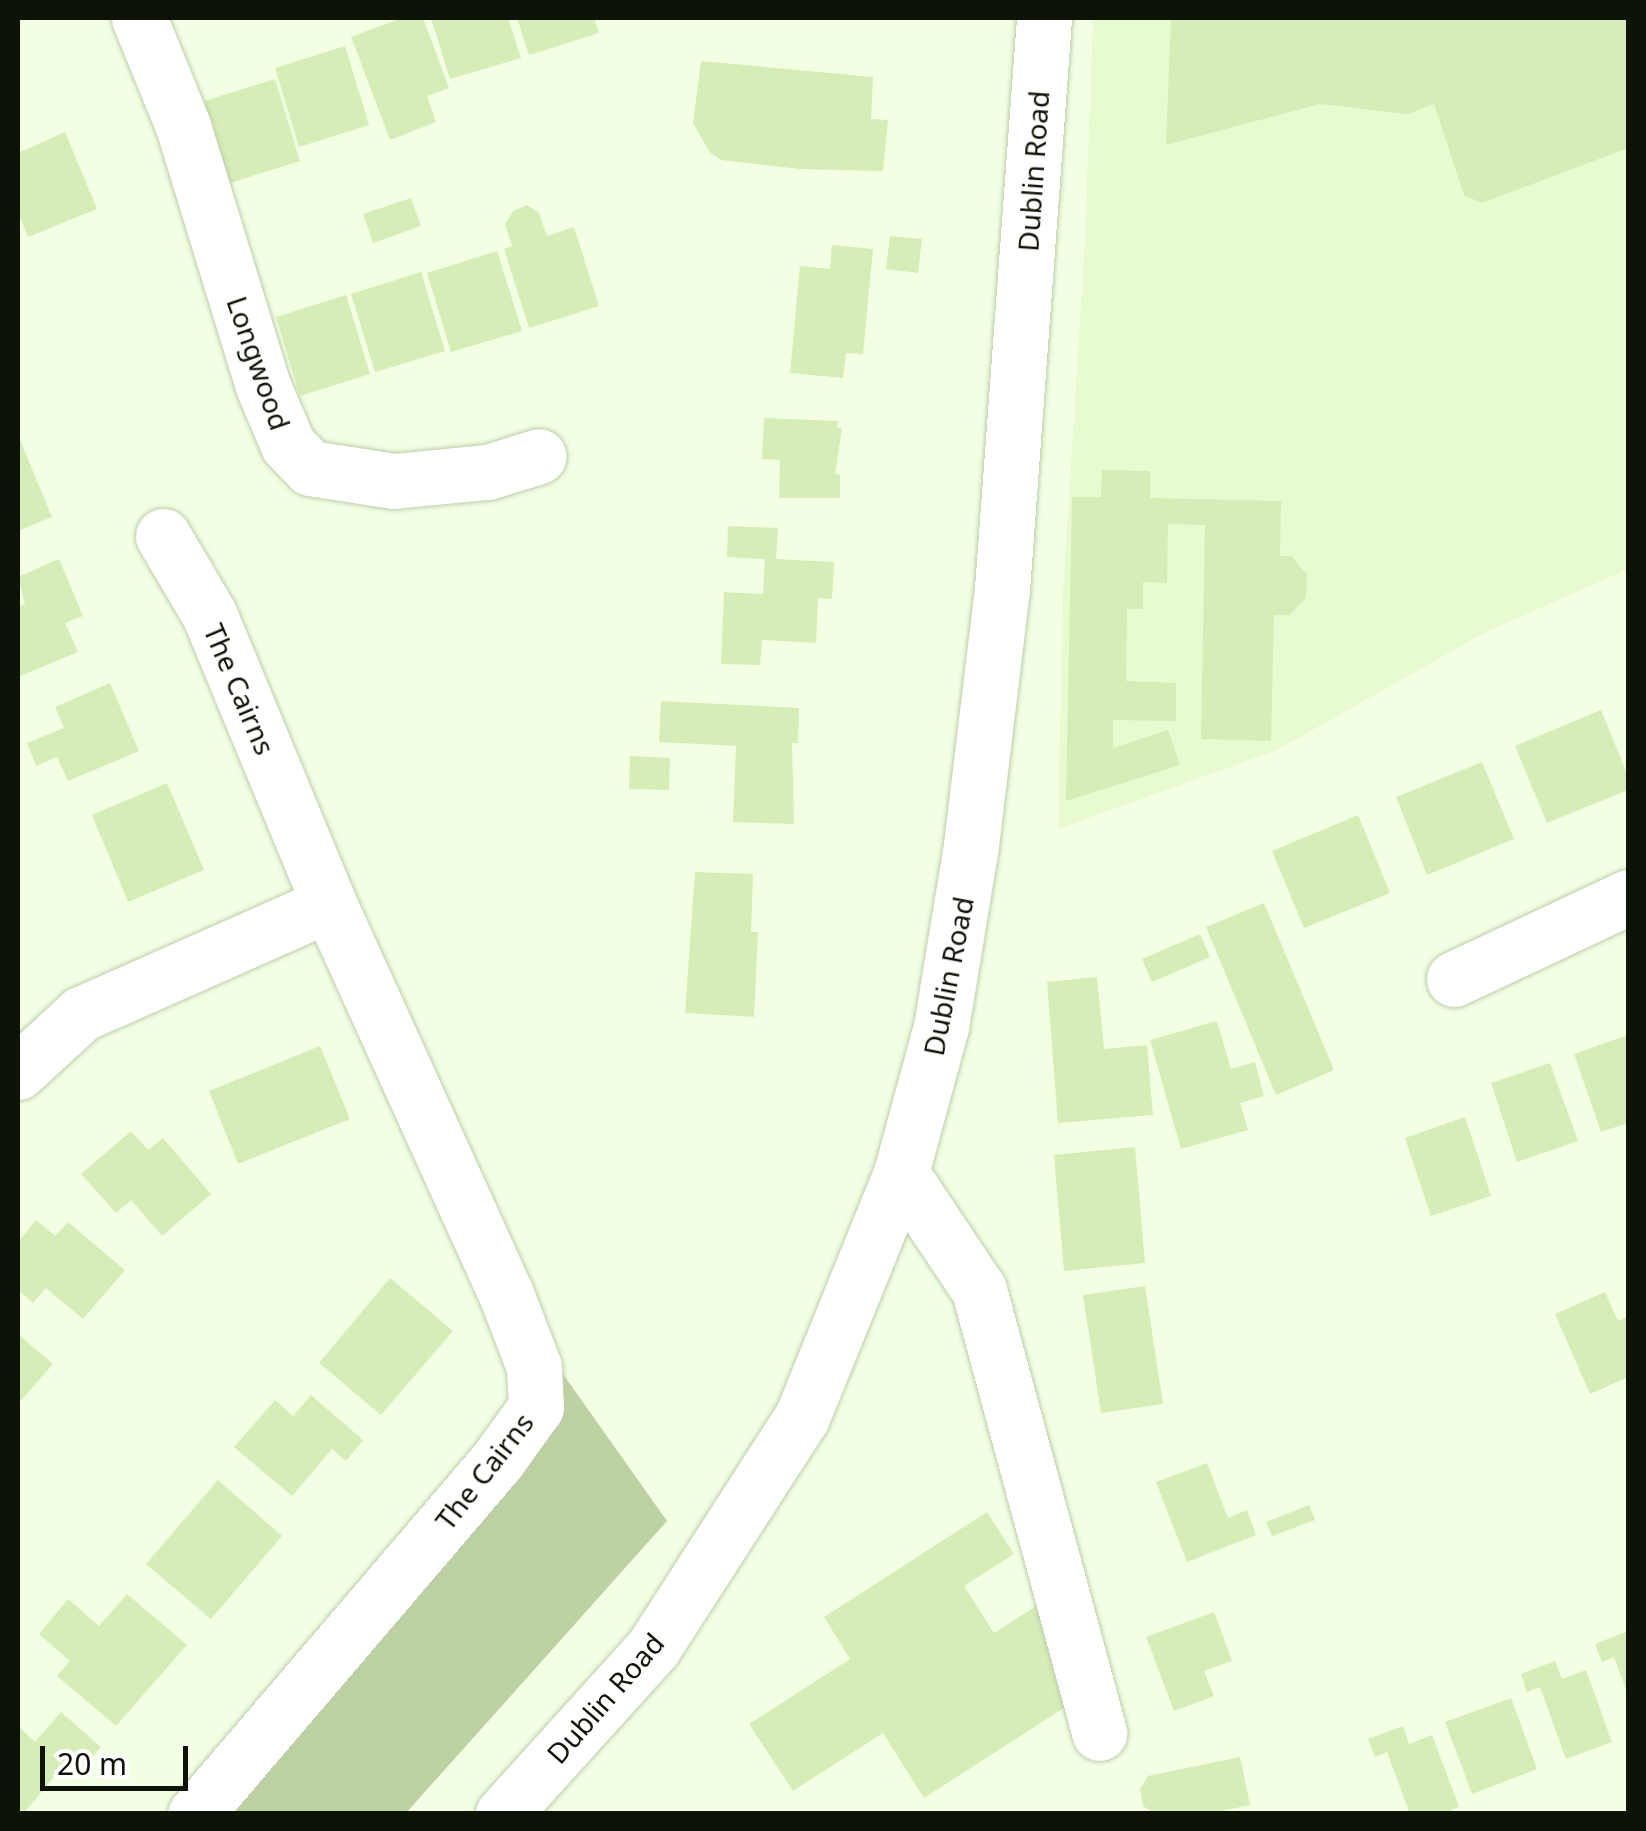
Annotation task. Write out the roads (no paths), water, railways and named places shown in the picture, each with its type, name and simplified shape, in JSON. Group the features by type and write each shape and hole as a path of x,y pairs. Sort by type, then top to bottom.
{"street":[{"name":"Dublin Road","path":"503,1814 653,1648 802,1416 901,1173 941,1027 976,809 1002,589 1044,18"},
{"name":"Longwood","path":"154,22 262,386 288,446 310,468 394,481 488,472 538,456"},
{"name":"The Cairns","path":"164,536 209,614 329,904 506,1294 534,1367 536,1407 496,1462 195,1814"},
{"path":"1454,979 1628,898"},
{"path":"18,1072 81,1014 329,904"},
{"path":"901,1173 979,1290 1099,1733"}]}
